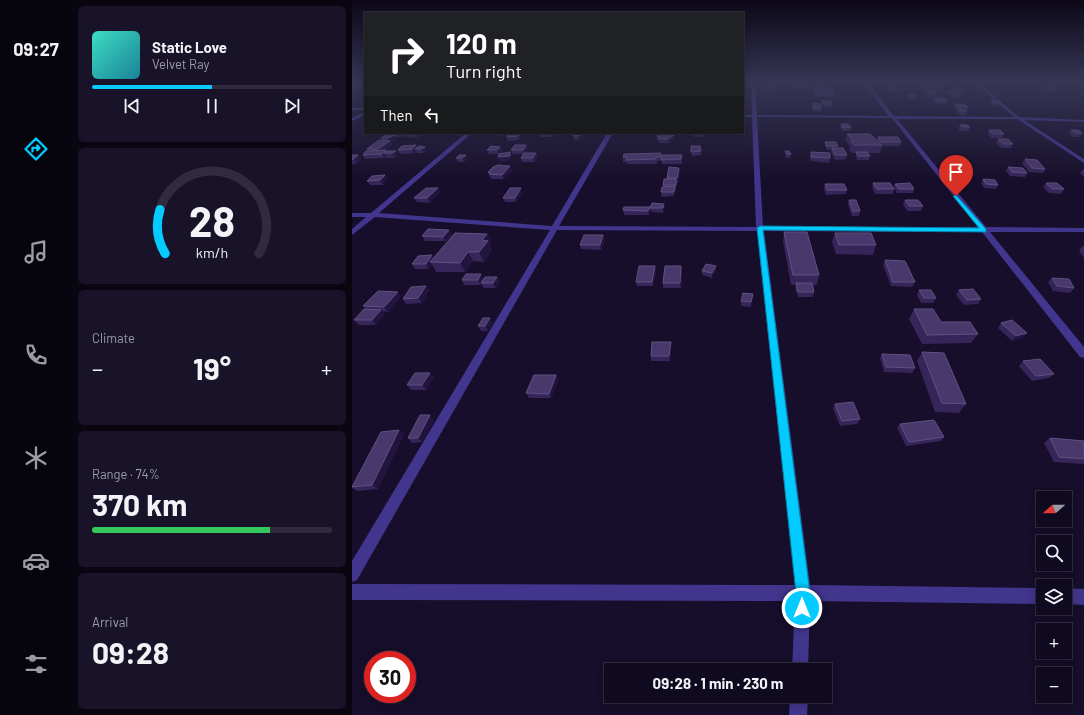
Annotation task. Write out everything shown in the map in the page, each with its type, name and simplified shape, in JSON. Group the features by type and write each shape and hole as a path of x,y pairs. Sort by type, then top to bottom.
{"street":[{"path":"352,120 362,114"},
{"path":"890,114 1084,354"},
{"path":"1014,114 1084,161"},
{"path":"744,116 1018,118 1084,121"},
{"path":"756,117 760,228 803,593 800,663"},
{"path":"352,233 468,134"},
{"path":"352,575 609,134"},
{"path":"352,215 372,215 555,228 1084,230"},
{"path":"352,592 803,593 1036,596"},
{"path":"1072,596 1084,597"},
{"path":"798,715 799,703"}],"building":[{"path":"841,124 848,124 851,127 843,128"},
{"path":"960,125 967,125 970,127 963,127"},
{"path":"989,130 1000,130 1004,134 993,134"},
{"path":"1071,130 1078,130 1082,133 1075,133"},
{"path":"388,134 395,135 388,138 381,138"},
{"path":"508,134 519,134 518,136 507,137"},
{"path":"575,134 582,134 578,136 573,136"},
{"path":"659,134 674,135 668,139 659,139 660,137 657,137"},
{"path":"847,134 870,134 882,145 854,145 851,141 854,141"},
{"path":"878,137 898,137 901,142 881,142"},
{"path":"998,139 1008,139 1013,144 1003,144"},
{"path":"379,140 390,141 378,149 367,149"},
{"path":"825,142 836,142 838,146 827,146"},
{"path":"416,145 412,149 398,150 402,146"},
{"path":"515,145 526,145 523,150 511,150"},
{"path":"419,146 425,147 415,149"},
{"path":"491,146 500,147 497,150 487,150"},
{"path":"691,146 700,146 701,151 691,152"},
{"path":"832,148 843,148 847,155 835,155"},
{"path":"386,150 382,154 363,155 366,151"},
{"path":"387,151 396,151 392,153 384,153"},
{"path":"785,151 789,151 791,154 787,154"},
{"path":"510,152 510,156 498,157 499,154"},
{"path":"811,152 830,153 830,158 811,157"},
{"path":"856,152 867,152 870,156 858,156"},
{"path":"524,153 536,153 533,158 521,158"},
{"path":"661,153 660,157 657,157 656,159 626,160 627,157 623,157 624,154"},
{"path":"352,155 358,155 352,159"},
{"path":"459,155 466,155 462,158 456,158"},
{"path":"662,155 682,155 681,159 661,160"},
{"path":"1025,159 1037,160 1045,169 1032,168"},
{"path":"498,165 510,166 502,175 489,174 491,173 488,172 493,167"},
{"path":"669,167 679,168 677,178 667,178"},
{"path":"1008,167 1023,168 1027,173 1012,172"},
{"path":"385,175 380,180 367,181 372,176"},
{"path":"664,179 676,179 676,185 663,185"},
{"path":"983,179 995,180 998,185 986,184"},
{"path":"873,183 890,183 894,189 877,189"},
{"path":"910,183 914,189 899,189 895,184"},
{"path":"1046,183 1057,183 1064,189 1052,189"},
{"path":"825,184 844,184 847,190 827,190"},
{"path":"675,186 674,192 661,192 662,187"},
{"path":"426,188 438,188 427,198 414,198"},
{"path":"510,188 521,188 515,198 503,198"},
{"path":"849,200 856,200 860,211 853,211"},
{"path":"905,200 918,200 923,206 909,206"},
{"path":"652,203 664,204 663,208 650,208"},
{"path":"624,207 650,207 648,211 623,210"},
{"path":"428,229 449,230 443,237 422,236"},
{"path":"784,232 807,232 819,275 793,275"},
{"path":"455,233 487,234 482,240 488,241 479,252 468,252 460,263 430,262"},
{"path":"835,233 871,233 876,245 839,245"},
{"path":"584,235 603,235 600,245 580,245"},
{"path":"432,255 426,264 412,264 418,256"},
{"path":"885,260 905,261 915,282 893,282"},
{"path":"706,264 716,266 712,273 702,271"},
{"path":"639,266 655,266 652,282 636,282"},
{"path":"665,266 681,266 680,283 663,283"},
{"path":"466,274 481,274 478,280 462,280"},
{"path":"485,277 497,277 493,283 481,283"},
{"path":"1052,278 1069,279 1074,288 1057,286"},
{"path":"796,283 812,283 814,292 798,292"},
{"path":"426,286 418,298 403,299 411,287"},
{"path":"973,289 981,299 967,300 959,290"},
{"path":"919,290 931,290 936,298 924,298"},
{"path":"378,291 398,292 384,307 363,306"},
{"path":"743,293 753,294 751,302 741,301"},
{"path":"364,309 381,310 372,320 354,320"},
{"path":"914,309 933,309 941,322 970,322 978,334 927,335"},
{"path":"483,318 490,318 485,326 478,326"},
{"path":"1012,320 1027,333 1016,336 1001,323"},
{"path":"652,342 671,342 669,356 651,356"},
{"path":"922,352 944,353 966,404 942,403"},
{"path":"882,354 910,355 915,368 886,367"},
{"path":"1040,359 1054,374 1036,376 1023,361"},
{"path":"415,373 430,373 422,385 407,385"},
{"path":"534,375 556,375 549,394 526,393"},
{"path":"853,402 860,419 842,421 835,404"},
{"path":"420,415 430,415 418,438 408,438"},
{"path":"934,420 944,437 909,442 900,424"},
{"path":"399,430 372,485 352,487 381,432"},
{"path":"1050,438 1084,441 1084,459 1059,457"}],"route":[{"path":"802,608 803,593 760,228 984,230 956,196"}]}
